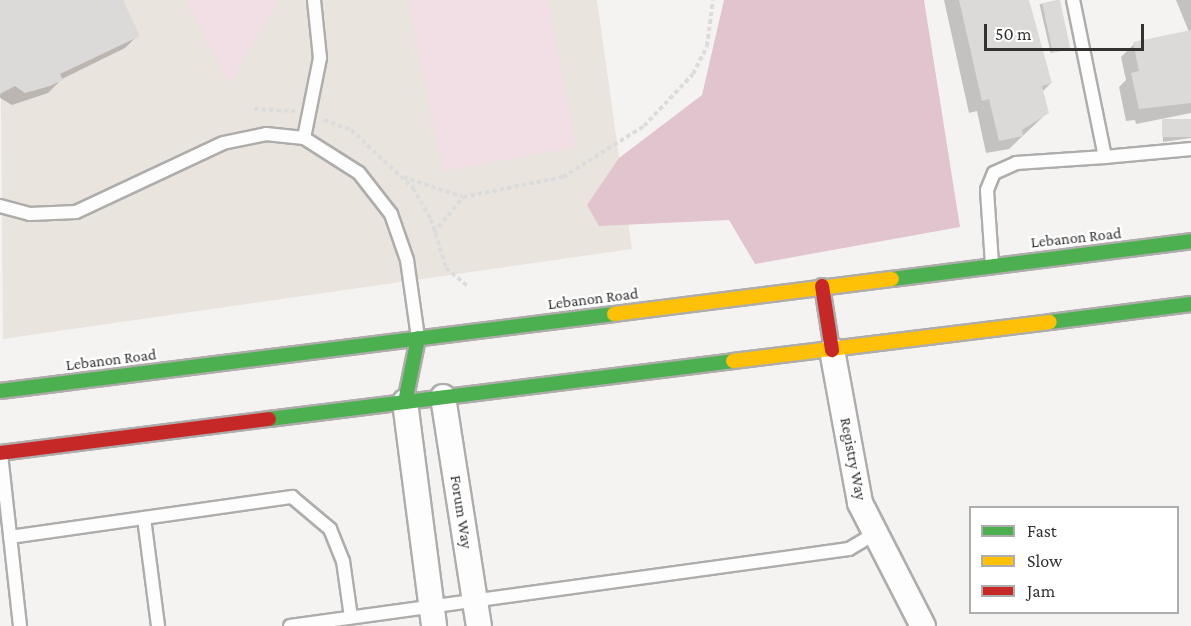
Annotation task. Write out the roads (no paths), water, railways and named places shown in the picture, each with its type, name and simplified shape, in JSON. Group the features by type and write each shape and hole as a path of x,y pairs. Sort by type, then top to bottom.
{"main road":[{"name":"Lebanon Road","path":"0,391 992,264 1191,241"},
{"path":"822,286 832,350"},
{"path":"0,453 405,402 436,381 832,350 1191,304"},
{"path":"418,338 436,381"},
{"path":"405,402 418,338"}],"street":[{"name":"Registry Way","path":"832,350 860,503 923,626"},
{"name":"Forum Way","path":"436,381 479,626"},
{"path":"405,402 433,616"}],"lane":[{"path":"304,138 320,58 314,0"},
{"path":"1073,0 1105,157"},
{"path":"0,206 30,214 76,212 223,143 266,134 304,138 359,173 391,214 407,260 418,338"},
{"path":"992,264 987,190 994,173 1016,163 1191,149"},
{"path":"0,453 20,626"},
{"path":"10,537 292,497 330,529 344,561 351,617"},
{"path":"144,518 158,626"},
{"path":"290,626 351,617 433,616 475,599 849,549 876,533"}]}
